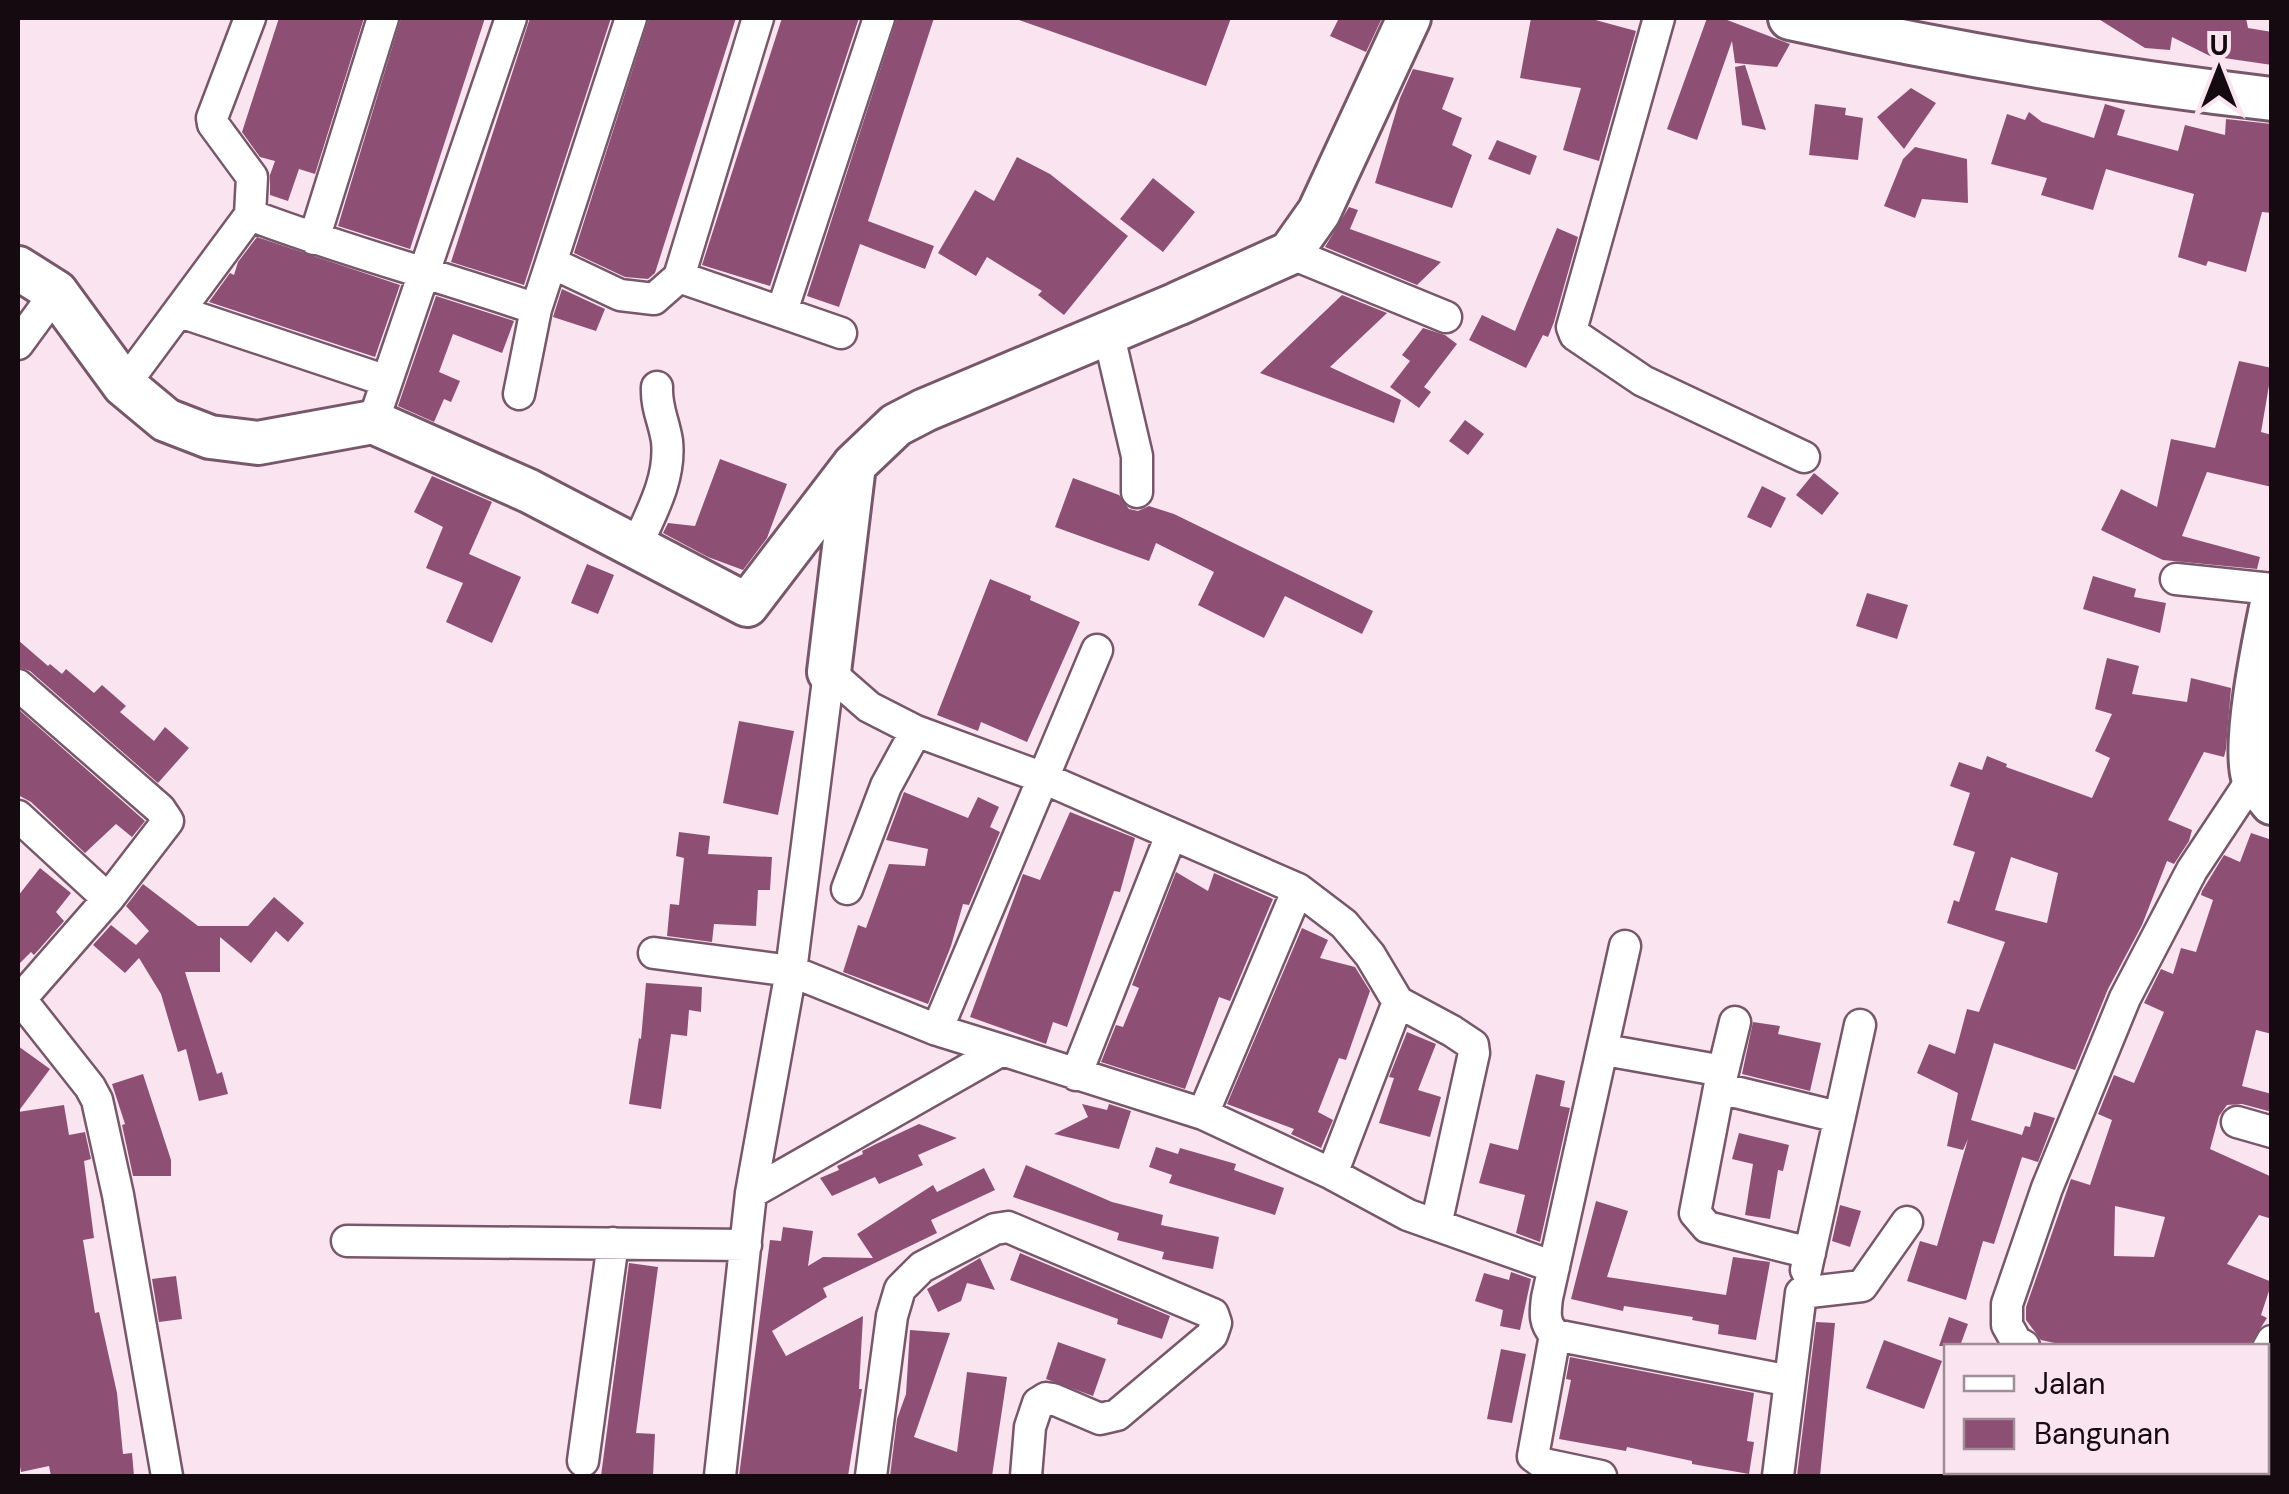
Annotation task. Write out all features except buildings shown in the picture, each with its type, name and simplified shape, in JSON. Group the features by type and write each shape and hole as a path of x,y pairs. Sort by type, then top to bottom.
{"street":[{"path":"124,385 250,215 252,177 212,118 250,18"},
{"path":"314,239 382,18"},
{"path":"373,422 511,18"},
{"path":"519,394 536,309 631,18"},
{"path":"552,263 620,294 654,300 679,277 758,18"},
{"path":"782,312 879,18"},
{"path":"32,278 124,385 166,420 210,437 258,443 373,422 528,491 746,604 854,466 896,425 1290,253 1319,212 1409,18"},
{"path":"1658,18 1572,327 1575,335 1596,351 1643,380 1804,457"},
{"path":"1790,18 2117,80 2272,99"},
{"path":"250,215 536,309"},
{"path":"1290,253 1446,317"},
{"path":"679,277 841,333"},
{"path":"18,344 32,278"},
{"path":"180,312 388,380"},
{"path":"1108,332 1137,456 1136,492"},
{"path":"636,547 668,464 665,428 656,404 657,387"},
{"path":"720,1476 751,1193 791,972 854,466"},
{"path":"2176,579 2272,589"},
{"path":"2021,1344 2008,1325 2006,1304 2054,1171 2126,998 2192,870 2262,790 2252,744 2272,603"},
{"path":"937,1030 1097,650"},
{"path":"829,672 870,707 916,731 1041,777 1232,858 1298,889 1344,924 1370,955 1398,1002 1473,1046 1436,1225"},
{"path":"18,686 168,820 108,899 18,999 90,1086 97,1100 118,1194 167,1476"},
{"path":"848,889 886,786 916,731"},
{"path":"18,816 108,899"},
{"path":"1076,1075 1171,835"},
{"path":"1203,1114 1298,889"},
{"path":"1601,1476 1544,1464 1533,1456 1554,1336 1544,1316 1625,946"},
{"path":"654,953 791,972 937,1030 1203,1114 1332,1174 1408,1215 1554,1267"},
{"path":"1332,1174 1398,1002"},
{"path":"1735,1022 1695,1207 1698,1220 1707,1227 1810,1252"},
{"path":"1778,1476 1801,1293 1860,1025"},
{"path":"751,1193 1002,1050"},
{"path":"1604,1050 1720,1080 1838,1117"},
{"path":"2238,1122 2272,1132"},
{"path":"1801,1293 1862,1286 1907,1222"},
{"path":"871,1476 892,1316 900,1289 922,1267 995,1229 1008,1227 1213,1314 1216,1324 1212,1336 1117,1414 1100,1418 1052,1399 1042,1400 1030,1426 1026,1476"},
{"path":"347,1241 746,1245"},
{"path":"583,1461 612,1243"},
{"path":"1554,1336 1790,1381"}]}
